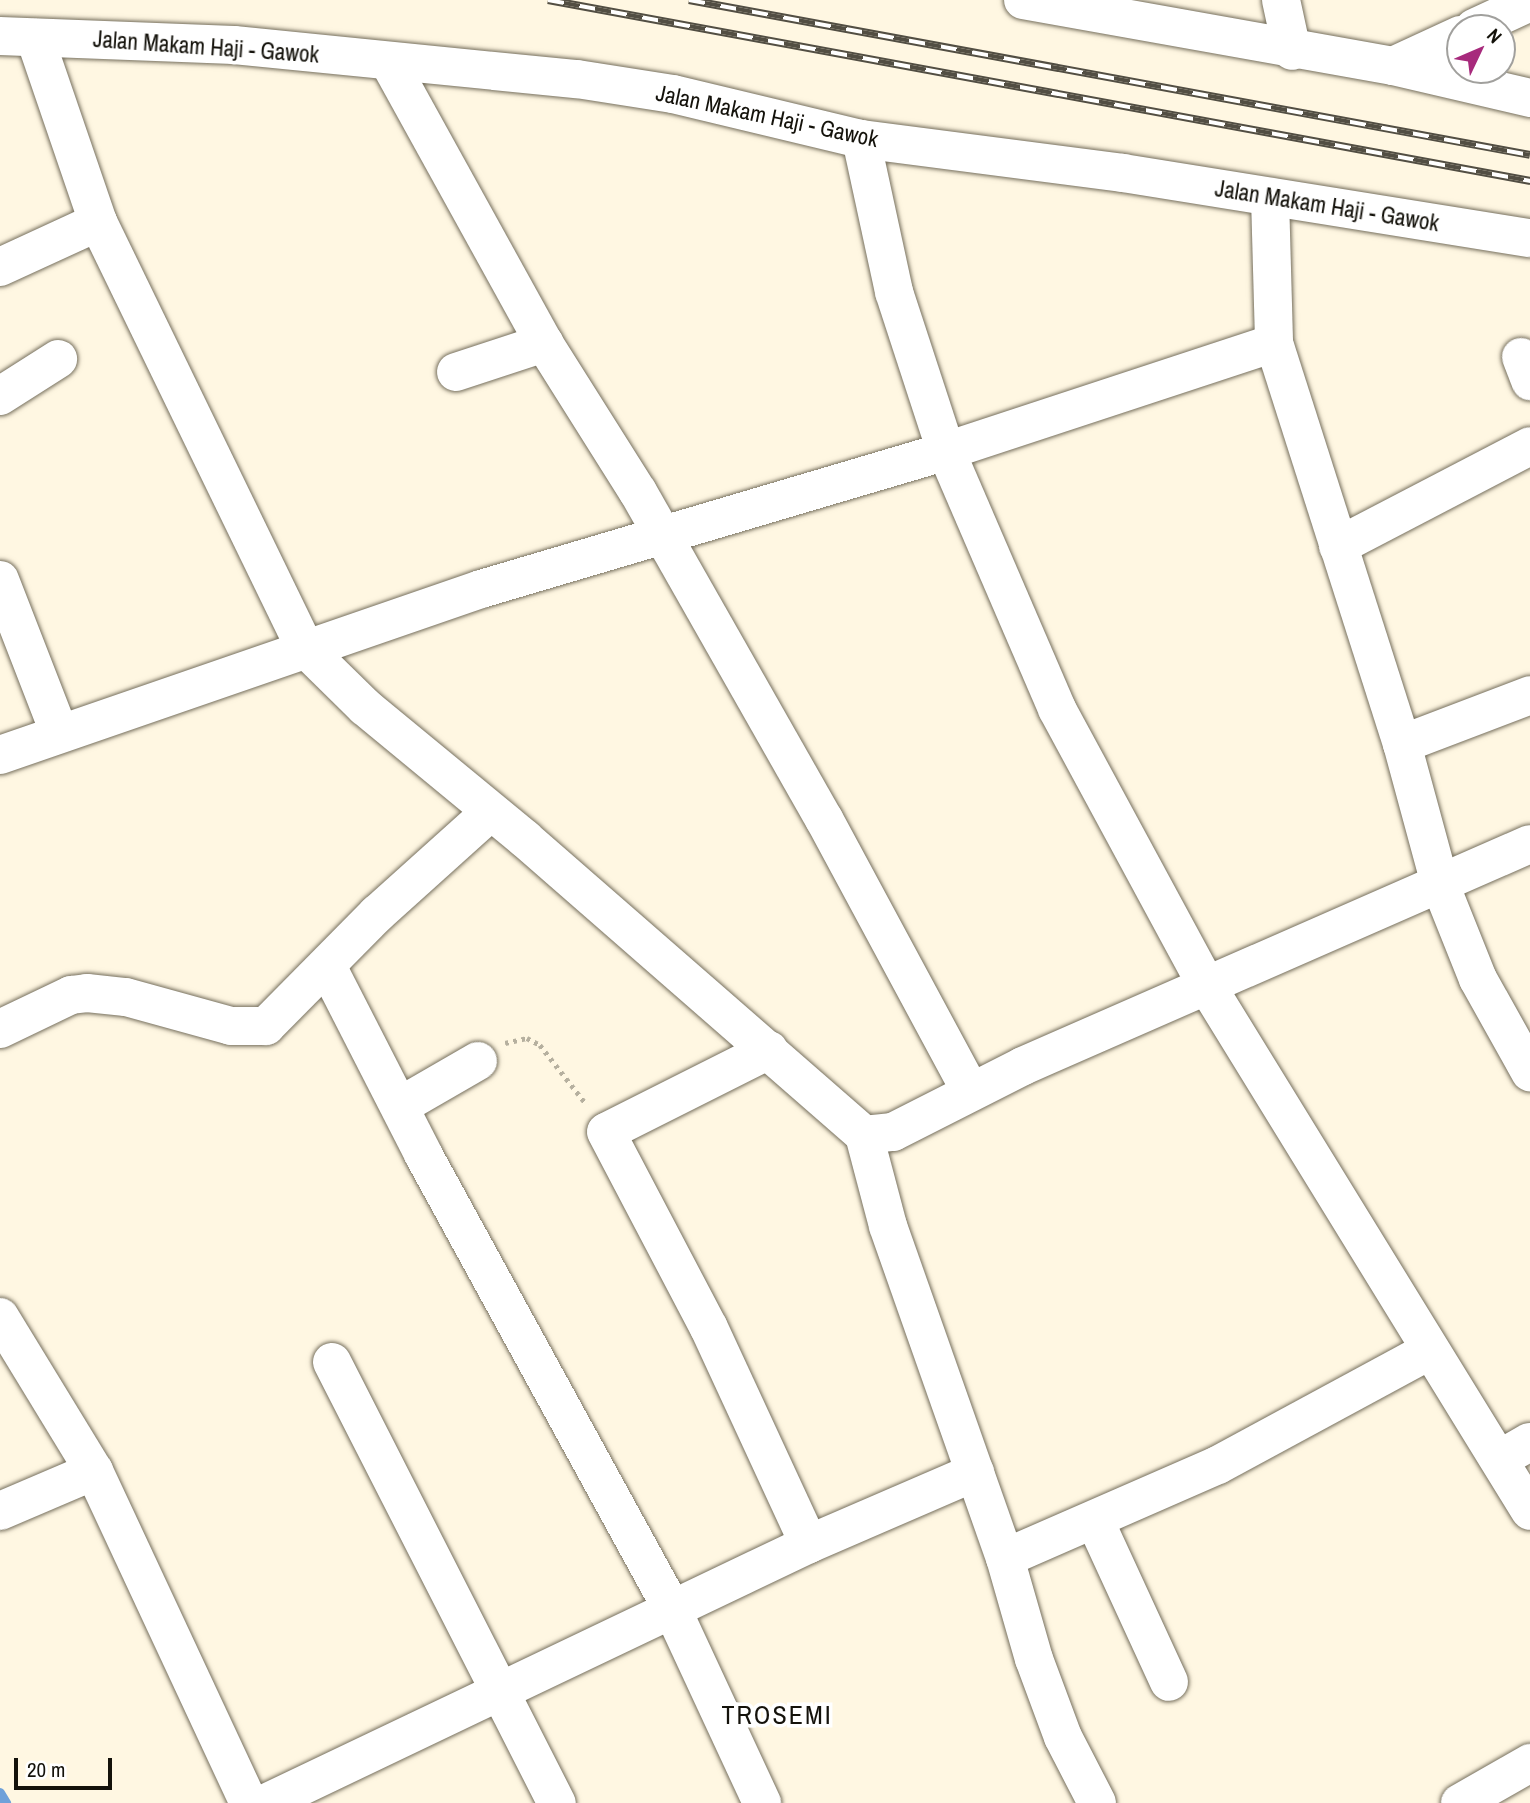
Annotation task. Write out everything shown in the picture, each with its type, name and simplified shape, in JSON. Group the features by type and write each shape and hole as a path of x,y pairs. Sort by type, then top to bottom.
{"street":[{"path":"1023,0 1292,51 1393,66 1530,98"},
{"path":"1281,0 1292,51"},
{"path":"1504,14 1530,2"},
{"path":"18,37 98,222 304,647 365,707 769,1050 863,1135 888,1226 1005,1559 1034,1659 1063,1737 1097,1803"},
{"name":"Jalan Makam Haji - Gawok","path":"18,37 234,45 390,64 486,67 577,79 673,94 861,139 1270,197 1530,238"},
{"path":"1393,66 1446,41"},
{"path":"390,64 544,343 663,535 824,819 970,1090"},
{"path":"861,139 894,292 946,451 1057,709 1207,986 1429,1351 1515,1451 1530,1511"},
{"path":"1270,197 1274,343 1402,744 1440,884 1478,979 1530,1073"},
{"path":"0,267 98,222"},
{"path":"456,372 544,343"},
{"path":"0,755 58,732 304,647 663,535 946,451 1274,343"},
{"path":"0,396 58,359"},
{"path":"1338,546 1530,446"},
{"path":"0,580 58,732"},
{"path":"1402,744 1530,695"},
{"path":"0,1028 71,995 87,993 126,997 231,1026 259,1028 295,1001 377,914 489,813"},
{"path":"863,1135 892,1132 970,1090 1530,845"},
{"path":"327,966 672,1609 762,1803"},
{"path":"769,1050 606,1132 698,1304 809,1544"},
{"path":"400,1106 478,1061"},
{"path":"0,1317 94,1471 249,1803"},
{"path":"1005,1559 1095,1521 1276,1436 1429,1351"},
{"path":"332,1362 557,1803"},
{"path":"0,1511 94,1471"},
{"path":"266,1803 809,1544 975,1472"},
{"path":"1095,1521 1169,1682"},
{"path":"1460,1803 1530,1763"}],"path":[{"path":"478,1061 508,1041 527,1038 540,1045 606,1132"}],"waterway":[{"path":"0,1793 6,1803"}],"railway":[{"path":"548,0 1530,181"},
{"path":"689,0 1530,155"}],"district":[{"name":"TROSEMI","path":"777,1715"}]}
